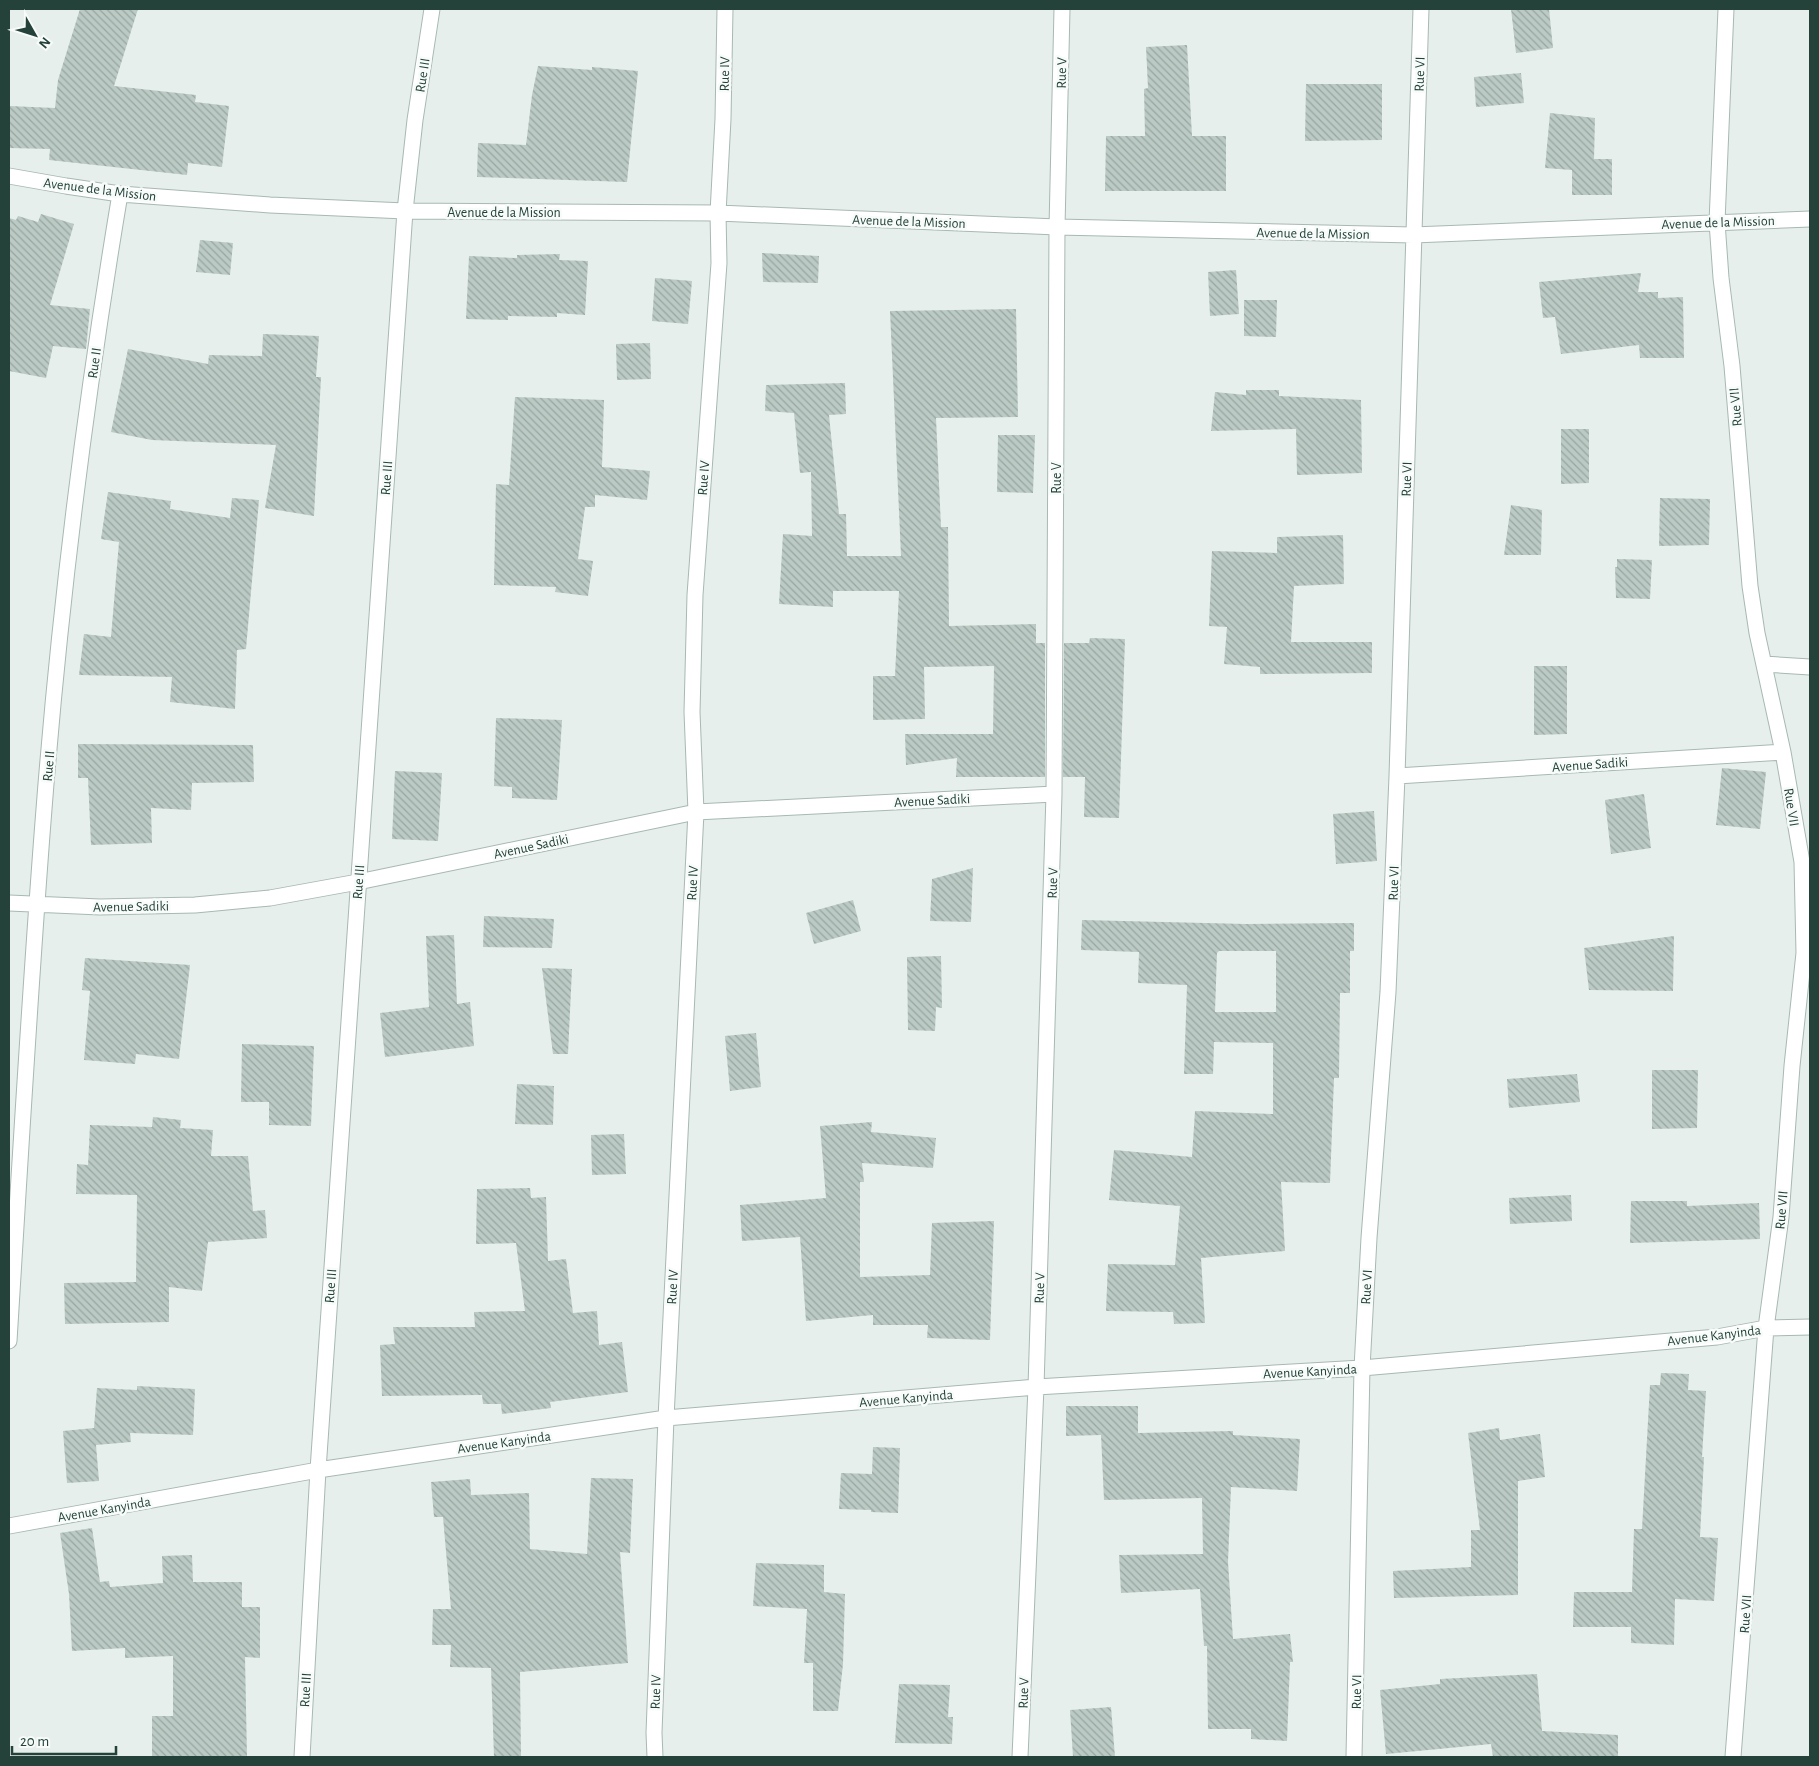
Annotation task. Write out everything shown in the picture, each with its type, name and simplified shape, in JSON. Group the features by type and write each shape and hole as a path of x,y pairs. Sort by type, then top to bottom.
{"street":[{"name":"Rue III","path":"302,1757 318,1470 406,212 415,120 432,9"},
{"name":"Rue IV","path":"655,1757 654,1733 666,1418 696,812 692,712 695,595 719,263 718,213 723,119 724,9"},
{"name":"Rue V","path":"1020,1757 1036,1387 1054,794 1057,227 1062,9"},
{"name":"Rue VI","path":"1354,1757 1362,1368 1369,1238 1388,992 1397,776 1421,9"},
{"name":"Rue VII","path":"1726,9 1717,222 1721,278 1732,366 1750,586 1757,632 1783,752 1802,862 1804,953 1792,1066 1781,1217 1766,1328 1733,1757"},
{"name":"Avenue de la Mission","path":"9,176 120,194 270,205 406,212 718,213 1057,227 1413,235 1810,219"},
{"name":"Rue II","path":"9,1341 44,810 58,652 104,294 120,194"},
{"path":"1764,664 1810,667"},
{"name":"Avenue Sadiki","path":"1397,776 1783,752"},
{"name":"Avenue Sadiki","path":"9,902 100,907 195,905 270,898 358,882 696,812 1054,794"},
{"name":"Avenue Kanyinda","path":"9,1526 318,1470 666,1418 1036,1387 1362,1368 1717,1337 1766,1328 1810,1327"}],"building":[{"path":"80,9 138,9 114,86 196,95 195,102 229,106 222,167 188,163 187,175 49,160 50,149 9,148 9,106 55,108 58,80"},
{"path":"1511,9 1549,9 1553,48 1516,53"},
{"path":"1187,45 1192,136 1226,136 1226,191 1105,191 1106,136 1145,136 1144,89 1148,88 1146,47"},
{"path":"538,66 592,70 592,67 638,71 627,182 477,177 478,143 526,145 532,95"},
{"path":"1521,73 1524,103 1476,107 1474,77"},
{"path":"1306,84 1382,84 1382,140 1305,141"},
{"path":"1550,113 1595,118 1594,159 1612,159 1612,195 1572,195 1572,170 1545,168"},
{"path":"41,214 74,224 50,305 90,309 86,349 53,346 46,378 9,371 9,218 16,220 18,216 38,222"},
{"path":"200,240 233,243 230,275 196,272"},
{"path":"762,253 819,256 818,283 763,282"},
{"path":"560,254 559,260 588,261 585,315 557,313 557,317 508,316 508,320 466,319 469,256 517,258 517,255"},
{"path":"1236,270 1239,314 1210,316 1208,272"},
{"path":"1641,273 1638,292 1658,292 1658,298 1683,297 1684,358 1640,358 1639,345 1561,354 1555,317 1543,318 1539,282"},
{"path":"655,278 692,281 688,324 652,321"},
{"path":"1244,300 1277,300 1276,337 1244,336"},
{"path":"1016,309 1018,417 936,418 941,527 948,527 949,626 1036,624 1036,643 1045,643 1045,777 956,777 957,758 906,765 905,734 993,734 994,666 924,667 925,719 873,720 873,676 895,676 899,591 833,591 833,607 779,604 783,534 812,536 811,472 800,473 794,413 765,411 766,385 845,383 846,414 829,415 839,514 846,514 847,556 901,556 890,311"},
{"path":"263,334 319,336 316,377 321,377 314,516 265,508 276,445 152,440 111,432 128,349 208,364 209,355 262,356"},
{"path":"650,343 651,379 617,380 616,344"},
{"path":"1246,390 1279,390 1279,396 1361,400 1362,473 1297,475 1296,429 1211,431 1215,392 1246,395"},
{"path":"515,397 604,400 602,467 650,471 647,500 595,495 595,507 585,507 578,559 593,561 588,596 555,592 556,587 494,585 496,484 509,485"},
{"path":"1561,429 1589,429 1589,483 1561,484"},
{"path":"998,435 1035,435 1033,493 997,492"},
{"path":"108,492 171,501 170,509 230,518 232,498 259,500 246,649 237,650 235,709 170,702 172,677 79,675 84,634 111,637 119,542 101,539"},
{"path":"1660,498 1710,499 1709,545 1659,546"},
{"path":"1511,505 1542,510 1541,555 1504,555"},
{"path":"1343,535 1344,584 1294,586 1291,642 1372,642 1372,673 1260,674 1260,667 1224,664 1227,627 1209,626 1212,551 1277,553 1277,537"},
{"path":"1617,559 1652,560 1650,599 1616,598 1615,567 1617,567"},
{"path":"1090,638 1125,639 1119,818 1084,817 1085,777 1063,777 1064,643 1089,643"},
{"path":"1534,666 1567,666 1567,734 1534,735"},
{"path":"496,718 562,720 557,800 512,798 512,787 494,786"},
{"path":"78,744 253,745 254,782 192,783 191,810 151,808 152,843 91,845 88,778 78,778"},
{"path":"1722,768 1766,772 1760,829 1716,825"},
{"path":"395,771 442,773 438,841 392,839"},
{"path":"1644,794 1651,848 1611,854 1605,800"},
{"path":"1374,811 1377,861 1336,864 1333,814"},
{"path":"973,868 971,922 930,921 932,879"},
{"path":"853,900 861,931 814,944 806,913"},
{"path":"484,916 554,919 552,948 483,947"},
{"path":"1082,920 1246,924 1354,923 1354,951 1350,951 1350,993 1340,993 1339,1078 1334,1078 1330,1183 1281,1182 1285,1251 1201,1258 1205,1323 1174,1324 1173,1312 1106,1311 1108,1264 1175,1265 1180,1206 1109,1200 1114,1150 1192,1157 1195,1111 1273,1114 1273,1043 1214,1042 1213,1074 1184,1074 1187,985 1138,983 1139,952 1081,950","holes":["1219,951 1276,951 1276,1012 1215,1012 1217,953"]},
{"path":"454,935 457,1004 470,1002 474,1046 385,1057 380,1013 429,1007 426,936"},
{"path":"1674,936 1673,991 1589,990 1584,948"},
{"path":"941,956 942,1008 936,1007 935,1031 908,1030 907,957"},
{"path":"85,958 190,965 179,1059 136,1054 135,1064 84,1060 90,991 82,990"},
{"path":"542,968 572,969 568,1054 553,1054"},
{"path":"756,1033 761,1087 730,1091 725,1036"},
{"path":"242,1044 314,1046 311,1126 269,1125 269,1102 241,1102"},
{"path":"1652,1070 1698,1070 1697,1128 1652,1129"},
{"path":"1577,1074 1580,1102 1509,1108 1507,1079"},
{"path":"517,1084 554,1086 553,1125 515,1124"},
{"path":"153,1117 181,1120 180,1128 213,1130 211,1156 248,1156 253,1211 265,1210 267,1238 208,1242 202,1291 169,1287 169,1322 65,1324 64,1283 136,1282 137,1195 76,1194 77,1164 88,1165 90,1125 152,1127"},
{"path":"872,1122 871,1132 936,1138 933,1168 862,1163 864,1182 860,1182 860,1277 930,1275 932,1223 994,1221 990,1340 927,1338 928,1325 873,1325 873,1315 806,1321 800,1237 742,1241 740,1205 826,1198 820,1126"},
{"path":"624,1134 626,1174 592,1175 591,1135"},
{"path":"530,1188 531,1198 546,1197 548,1261 566,1259 573,1313 597,1311 599,1345 622,1342 628,1392 550,1402 551,1408 502,1414 501,1404 483,1404 482,1395 382,1396 380,1345 395,1344 393,1327 475,1327 474,1312 525,1311 516,1243 476,1244 477,1189"},
{"path":"1571,1195 1572,1221 1510,1224 1509,1198"},
{"path":"1631,1201 1687,1201 1687,1206 1759,1203 1760,1239 1630,1243"},
{"path":"1661,1373 1689,1374 1688,1390 1706,1391 1700,1537 1718,1538 1714,1601 1675,1599 1674,1645 1631,1643 1631,1627 1573,1627 1574,1592 1632,1592 1634,1529 1642,1529 1650,1385 1660,1385"},
{"path":"137,1386 195,1389 193,1435 130,1433 131,1442 96,1445 99,1481 67,1483 63,1431 94,1428 97,1388 137,1390"},
{"path":"1066,1406 1138,1406 1138,1433 1233,1431 1233,1435 1300,1439 1297,1491 1231,1487 1228,1562 1233,1639 1290,1634 1293,1662 1290,1662 1287,1741 1251,1739 1251,1729 1208,1729 1207,1646 1204,1646 1200,1589 1121,1593 1119,1555 1203,1554 1202,1498 1104,1500 1101,1435 1066,1436"},
{"path":"1499,1428 1500,1440 1540,1434 1545,1477 1518,1481 1518,1595 1394,1598 1393,1571 1471,1567 1471,1530 1480,1530 1468,1433"},
{"path":"873,1447 900,1448 898,1513 839,1509 841,1473 872,1474"},
{"path":"591,1478 633,1479 630,1553 620,1552 628,1663 520,1672 521,1757 494,1757 491,1668 450,1667 451,1645 432,1645 433,1609 451,1609 443,1517 434,1517 431,1482 470,1479 471,1495 529,1493 530,1549 587,1554"},
{"path":"92,1528 100,1582 109,1581 110,1587 163,1583 162,1556 192,1555 193,1582 242,1582 242,1607 260,1607 260,1658 245,1657 247,1757 152,1757 152,1716 173,1716 173,1656 125,1658 125,1648 72,1651 69,1594 60,1533"},
{"path":"756,1563 824,1565 824,1592 845,1594 843,1664 838,1711 813,1711 813,1663 804,1663 807,1609 753,1606"},
{"path":"1537,1674 1542,1731 1618,1735 1618,1757 1493,1757 1491,1744 1386,1754 1380,1690 1440,1684 1440,1679"},
{"path":"899,1684 950,1685 948,1717 953,1717 952,1744 895,1743"},
{"path":"1111,1707 1115,1757 1073,1757 1070,1710"}]}
